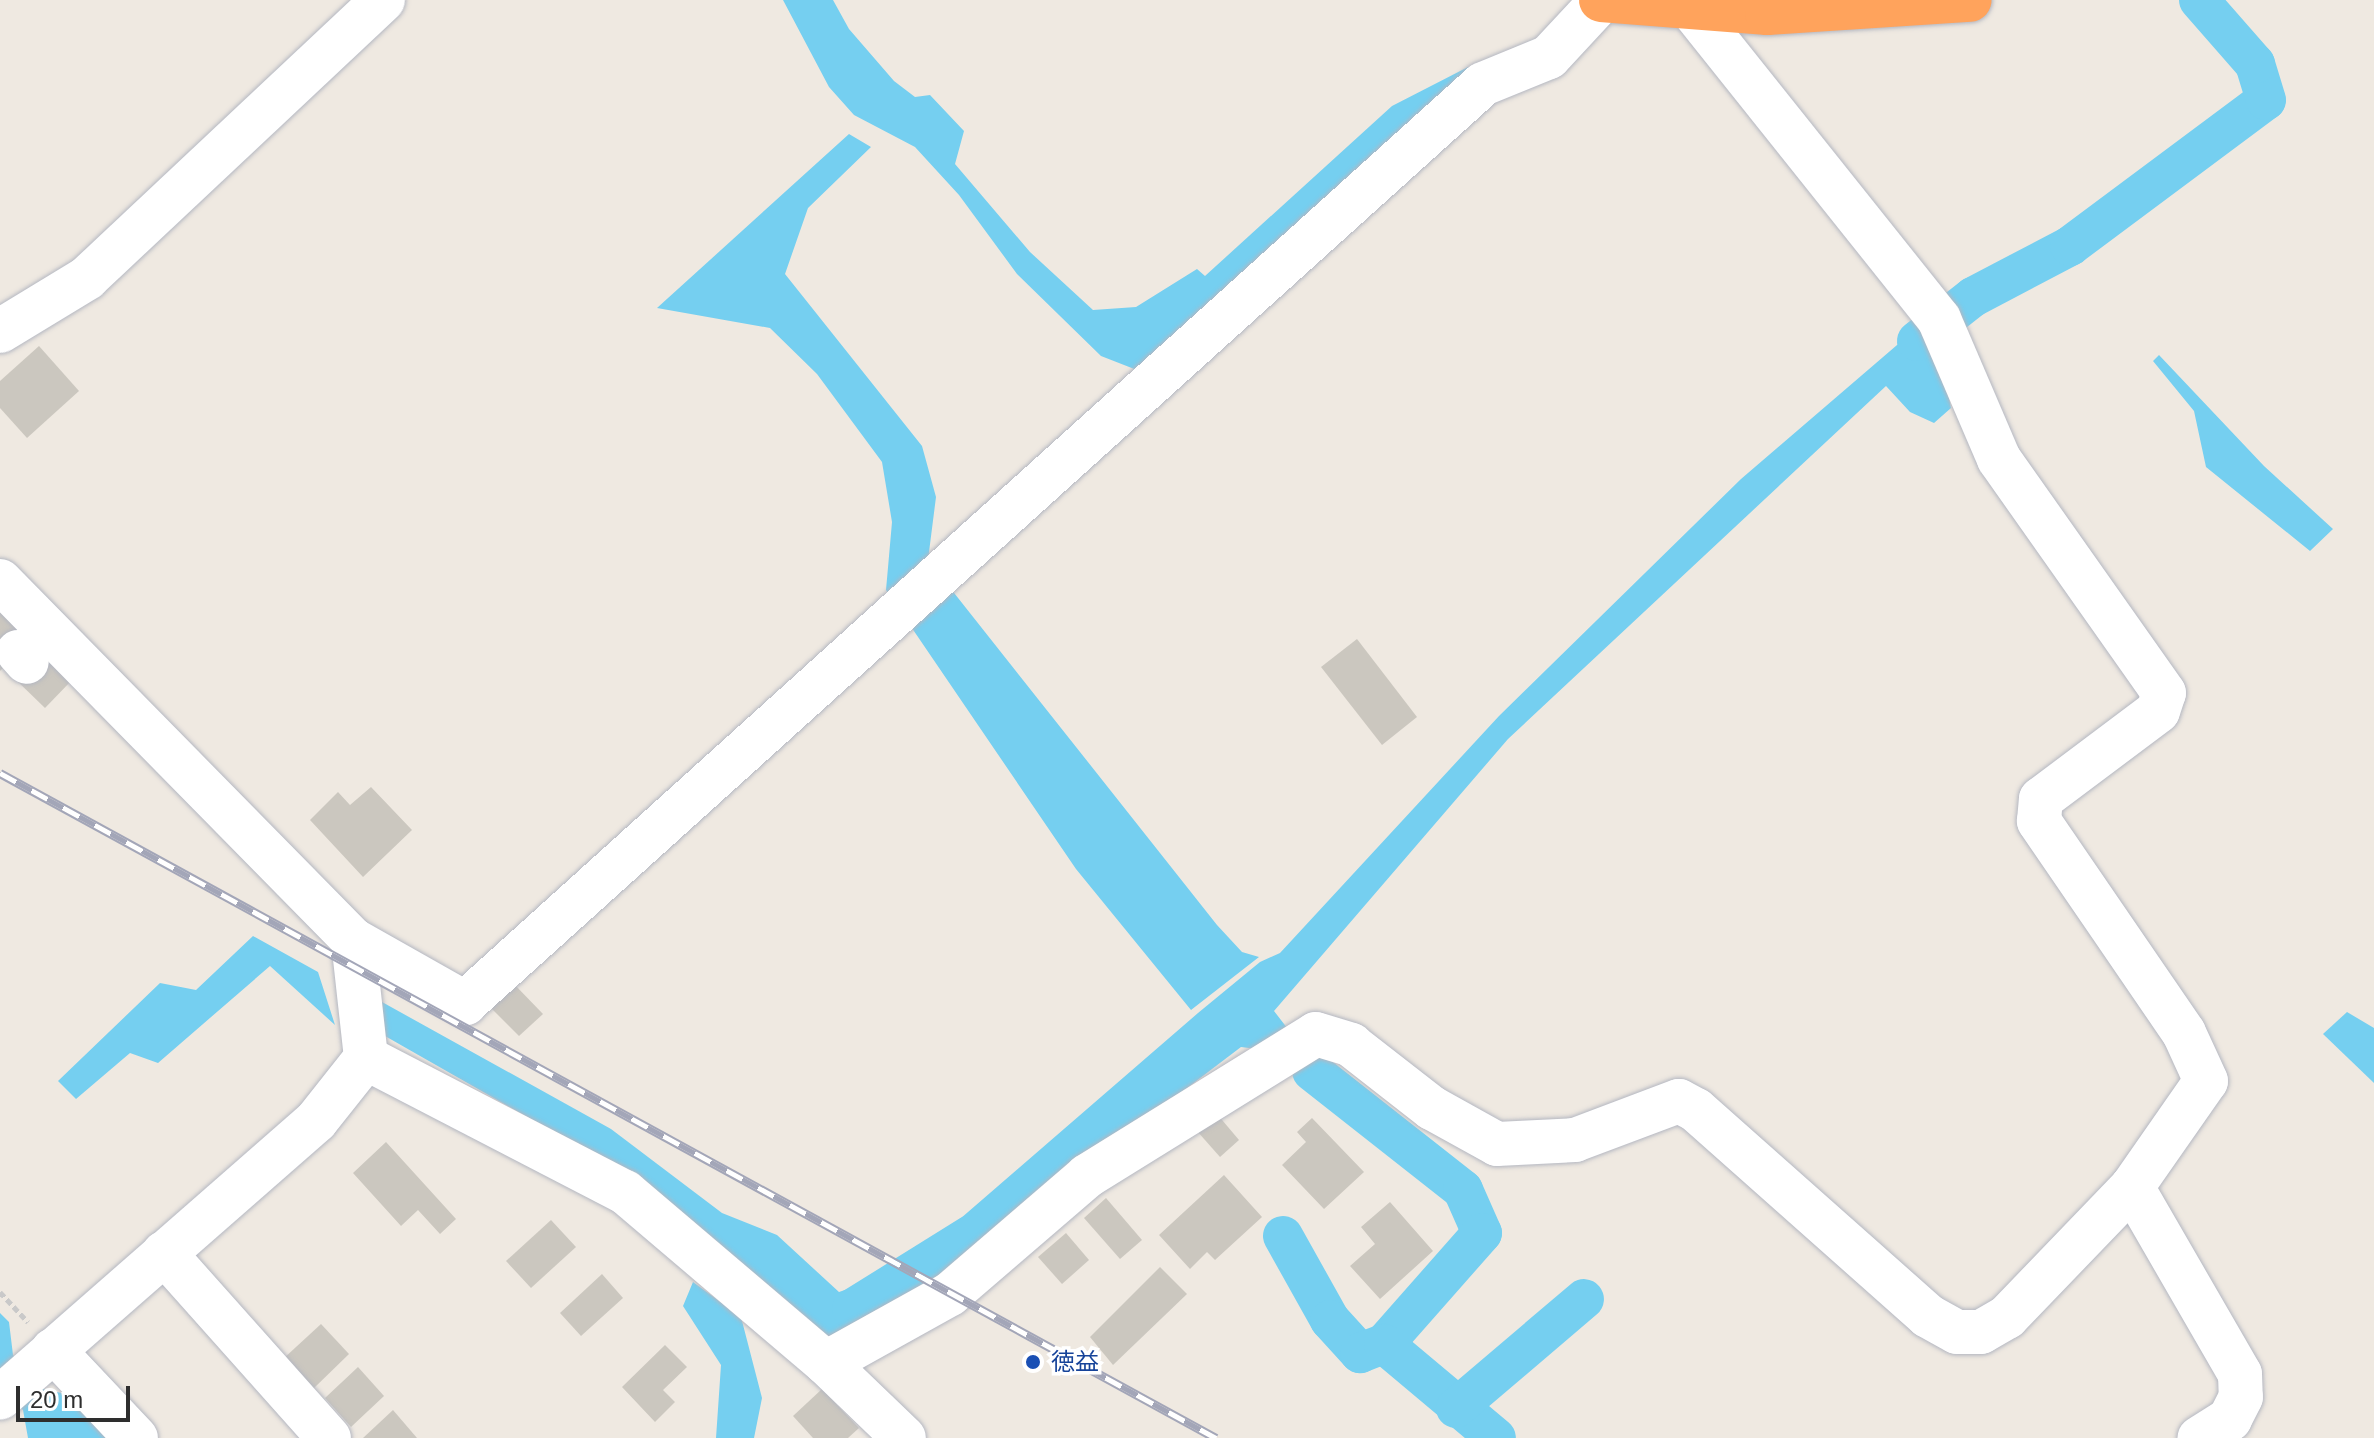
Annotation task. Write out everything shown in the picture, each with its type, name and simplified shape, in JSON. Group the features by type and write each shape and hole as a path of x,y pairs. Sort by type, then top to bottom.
{"highway":[{"path":"1601,0 1684,2 1767,13 1970,0"}],"street":[{"path":"0,331 87,278 383,0"},
{"path":"0,581 353,940 465,1003 947,564 1483,84 1549,57 1601,0"},
{"path":"826,1363 950,1294 1087,1176 1316,1034 1351,1045 1432,1108 1497,1144 1575,1140 1679,1101 1696,1110 1928,1316 1957,1332 1981,1332 2007,1317 2132,1187 2206,1081 2184,1033 2039,821 2041,799 2158,711 2164,693 1999,459 1939,319 1684,2"},
{"path":"0,1398 316,1121 366,1058 353,940"},
{"path":"366,1058 625,1192 826,1363 904,1438"},
{"path":"2132,1187 2240,1374 2241,1397 2230,1419 2200,1438"},
{"path":"164,1253 329,1438"},
{"path":"53,1350 136,1438"}],"water":[{"path":"783,0 833,0 849,29 894,81 915,97 930,95 964,131 955,164 1030,252 1093,310 1136,307 1197,269 1205,276 1392,106 1468,67 1473,80 1142,372 1101,356 1017,274 959,195 915,147 854,115 829,87"},
{"path":"849,134 871,147 808,208 785,274 922,446 936,497 928,560 1217,925 1242,952 1259,957 1191,1010 1076,869 886,590 892,522 882,462 817,374 770,328 657,308"},
{"path":"1918,327 1940,350 1951,408 1934,423 1910,412 1886,386 1508,739 1274,1011 1291,1033 1273,1051 1241,1047 966,1256 936,1270 916,1257 1198,1013 1260,962 1280,953 1499,716 1741,479"},
{"path":"2159,355 2264,466 2333,529 2310,551 2206,467 2194,411 2153,361"},
{"path":"253,936 318,972 335,1025 270,966 158,1063 130,1053 76,1099 58,1081 160,983 196,990"},
{"path":"373,997 611,1129 722,1213 777,1235 839,1292 892,1274 918,1293 830,1338 643,1183 378,1032"},
{"path":"2347,1012 2374,1028 2374,1083 2323,1034"},
{"path":"693,1282 741,1317 762,1398 754,1438 716,1438 721,1365 683,1306"},
{"path":"0,1313 9,1322 13,1355 45,1390 74,1395 113,1438 28,1438 23,1410 0,1386"}],"building":[{"path":"39,346 79,391 27,438 0,408 0,381"},
{"path":"0,603 34,636 0,671"},
{"path":"1357,639 1417,717 1382,745 1321,667"},
{"path":"41,648 73,679 45,708 13,677"},
{"path":"371,787 412,830 363,877 310,820 338,792 350,805"},
{"path":"512,982 543,1014 519,1036 488,1005"},
{"path":"1217,1114 1239,1140 1220,1157 1197,1131"},
{"path":"1312,1118 1364,1172 1324,1209 1282,1165 1306,1142 1297,1132"},
{"path":"386,1142 456,1219 440,1234 418,1210 401,1226 353,1173"},
{"path":"1224,1175 1262,1217 1215,1260 1207,1252 1190,1269 1159,1235"},
{"path":"1106,1198 1142,1240 1120,1259 1084,1218"},
{"path":"1390,1202 1433,1251 1380,1299 1350,1266 1375,1244 1361,1227"},
{"path":"551,1220 576,1247 531,1288 506,1261"},
{"path":"1066,1233 1089,1260 1062,1284 1038,1257"},
{"path":"1160,1267 1187,1294 1113,1365 1090,1337"},
{"path":"602,1274 623,1298 581,1336 560,1313"},
{"path":"321,1324 349,1354 312,1390 283,1359"},
{"path":"665,1345 687,1367 663,1390 675,1402 655,1422 622,1387"},
{"path":"358,1367 384,1396 351,1427 325,1398"},
{"path":"822,1389 859,1428 848,1438 813,1438 793,1416"},
{"path":"393,1410 417,1438 363,1438"}],"waterway":[{"path":"1917,341 1973,297 2070,246 2266,100 2255,64 2199,0"},
{"path":"1312,1071 1463,1190 1482,1233 1384,1344"},
{"path":"852,1309 971,1235"},
{"path":"1283,1236 1330,1320 1360,1353 1384,1344 1496,1438"},
{"path":"1456,1408 1584,1299"}],"railway":[{"path":"0,773 1216,1438"}],"place":[{"name":"徳益","path":"1033,1362"}]}
